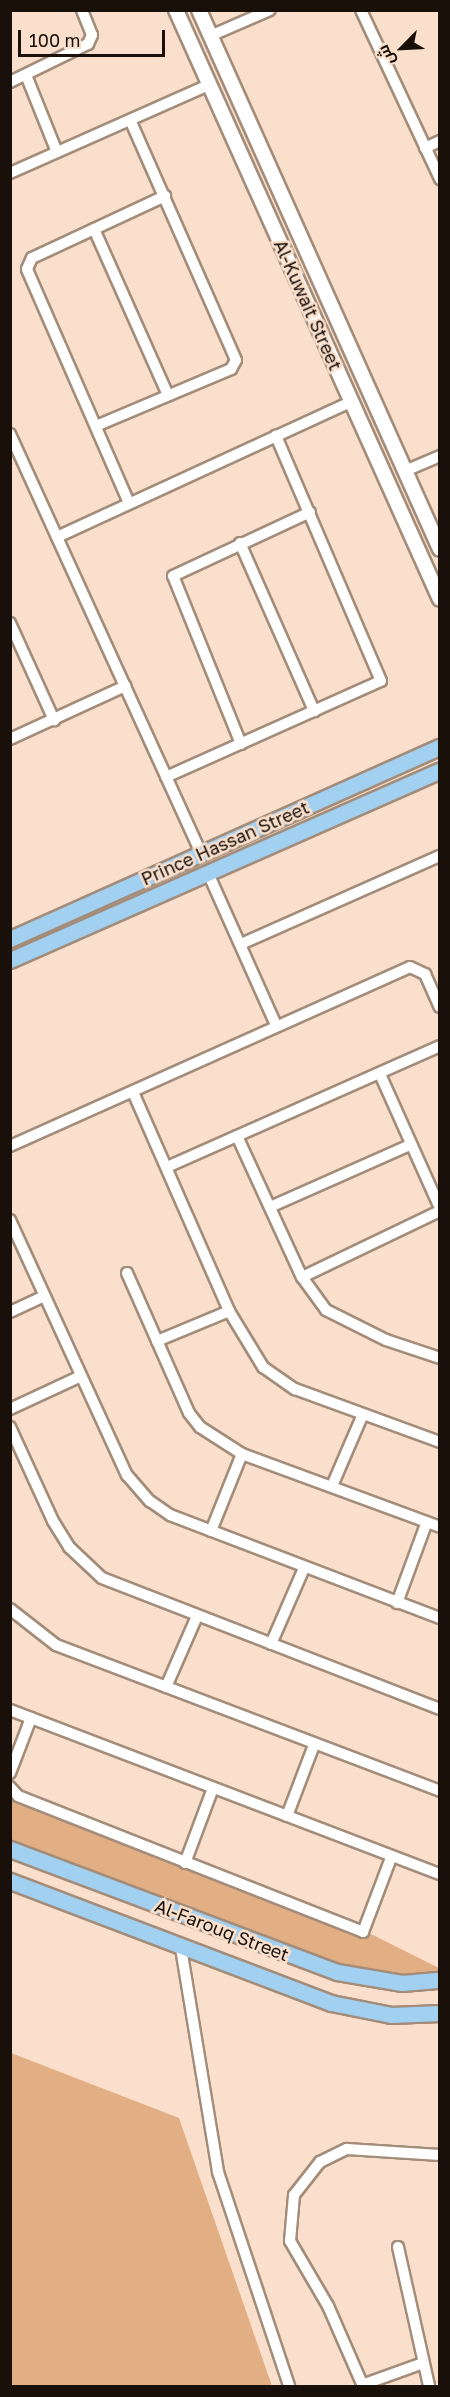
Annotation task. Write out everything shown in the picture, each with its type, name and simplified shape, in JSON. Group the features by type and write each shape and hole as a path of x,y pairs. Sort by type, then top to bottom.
{"main road":[{"name":"Al-Kuwait Street","path":"176,10 440,599"},
{"name":"Al-Kuwait Street","path":"199,10 440,549"},
{"path":"291,266 308,256"},
{"name":"Prince Hassan Street","path":"10,939 440,747"},
{"name":"Prince Hassan Street","path":"10,960 440,770"},
{"name":"Al-Farouq Street","path":"10,1849 337,1972 402,1983 440,1980"},
{"name":"Al-Farouq Street","path":"10,1881 181,1948 355,2010 440,2013"}],"street":[{"path":"10,82 88,44 92,35 82,10"},
{"path":"210,36 270,10"},
{"path":"361,10 440,179"},
{"path":"26,75 57,152"},
{"path":"10,173 210,85"},
{"path":"96,426 231,369 236,360 130,120"},
{"path":"425,148 440,141"},
{"path":"129,503 27,268 32,258 165,196"},
{"path":"94,229 168,395"},
{"path":"57,537 351,402"},
{"path":"10,434 201,854"},
{"path":"166,777 376,685 382,674 276,436"},
{"path":"405,471 440,456"},
{"path":"241,744 172,584 179,569 310,512"},
{"path":"240,543 314,711"},
{"path":"10,623 54,720"},
{"path":"10,739 125,686"},
{"path":"241,944 440,856"},
{"path":"208,873 276,1025"},
{"path":"10,1146 410,967 425,974 440,1007"},
{"path":"167,1167 440,1046"},
{"path":"302,1277 440,1210 380,1074"},
{"path":"133,1092 229,1311 263,1367 295,1389 440,1442"},
{"path":"237,1136 302,1277 314,1297 338,1318 440,1358"},
{"path":"270,1207 410,1145"},
{"path":"10,1220 81,1377 137,1489 170,1515 440,1618"},
{"path":"127,1273 189,1413 242,1454 332,1486 426,1524 440,1527"},
{"path":"10,1312 44,1296"},
{"path":"157,1341 229,1311"},
{"path":"10,1409 81,1377"},
{"path":"332,1486 363,1414"},
{"path":"10,1427 53,1521 85,1565 122,1588 440,1708"},
{"path":"211,1531 242,1454"},
{"path":"397,1603 426,1524"},
{"path":"272,1644 304,1568"},
{"path":"10,1610 56,1645 440,1791"},
{"path":"166,1687 197,1616"},
{"path":"10,1710 391,1858 440,1874"},
{"path":"10,1773 31,1718"},
{"path":"287,1816 314,1745"},
{"path":"10,1787 18,1796 363,1932 391,1858"},
{"path":"185,1863 213,1788"},
{"path":"181,1948 218,2172 288,2386"},
{"path":"423,2363 362,2386 332,2314 290,2241 294,2195 320,2162 347,2149 440,2155"},
{"path":"399,2247 429,2386"}],"shaded area":[{"path":"10,1796 373,1935 439,1968 439,1979 358,1977 11,1846"},
{"path":"11,2053 179,2118 272,2386 11,2386"}]}
